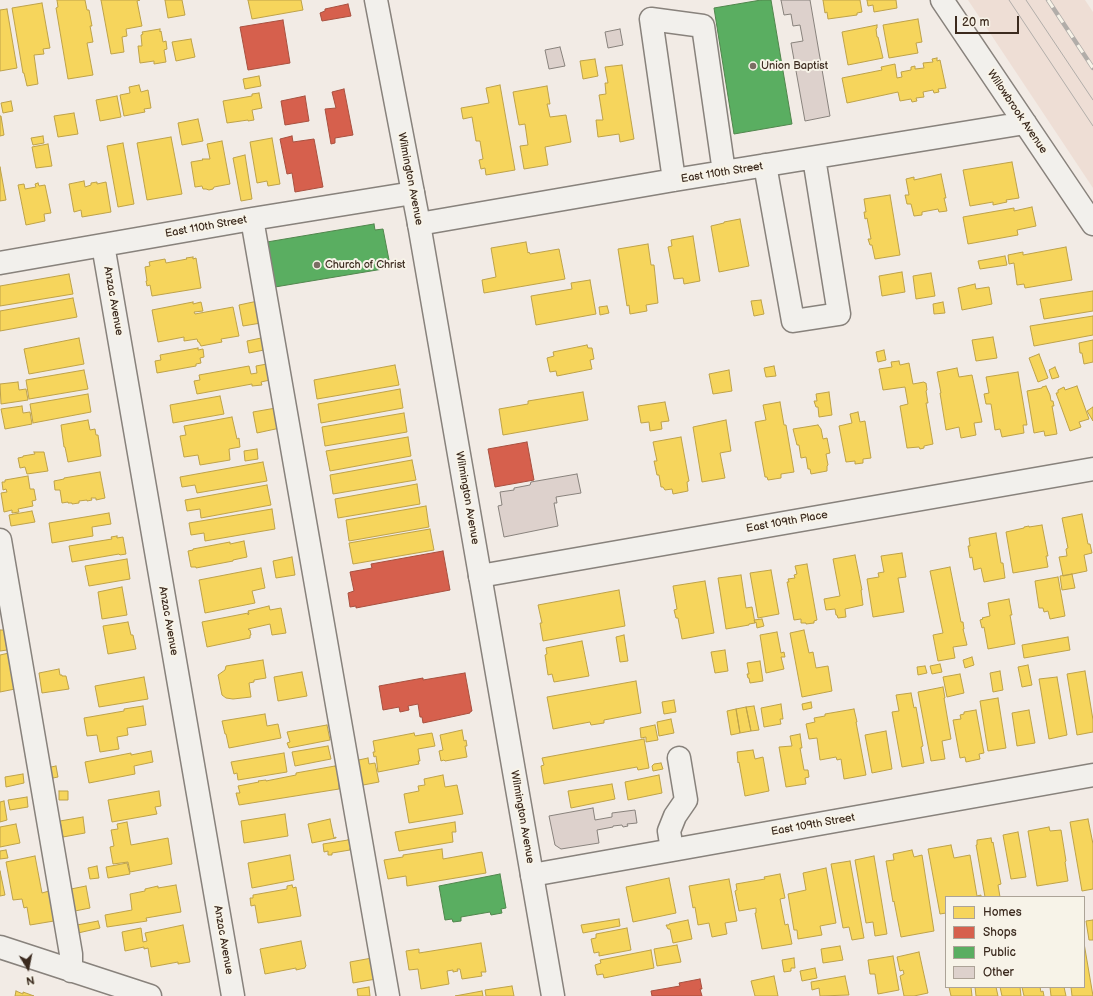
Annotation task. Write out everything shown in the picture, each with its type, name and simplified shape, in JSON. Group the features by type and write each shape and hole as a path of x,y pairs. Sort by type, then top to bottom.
{"street":[{"name":"Wilmington Avenue","path":"376,0 419,224 553,996"},
{"name":"Willowbrook Avenue","path":"942,0 1093,224"},
{"path":"674,180 651,19 703,26 724,172"},
{"name":"East 110th Street","path":"419,224 674,180 1025,124"},
{"path":"764,166 793,321 839,314 814,158"},
{"name":"East 110th Street","path":"0,263 252,219 413,193"},
{"path":"252,219 388,996"},
{"name":"Anzac Avenue","path":"104,245 233,996"},
{"name":"East 109th Place","path":"480,576 1093,469"},
{"path":"0,540 71,954 71,971"},
{"path":"672,850 669,831 675,816 686,800 679,758"},
{"name":"East 109th Street","path":"532,876 1093,775"},
{"path":"0,947 150,996"}],"shaded area":[{"path":"968,0 1085,0 1093,12 1093,188"}],"building: Homes":[{"path":"57,0 85,0 87,10 89,10 92,26 90,26 93,42 87,43 93,75 68,79 56,8 58,7"},
{"path":"101,0 140,0 137,1 142,26 126,29 127,36 122,37 124,52 111,54"},
{"path":"165,0 182,0 185,15 168,18"},
{"path":"248,0 301,0 303,10 252,19"},
{"path":"823,0 860,0 862,12 857,13 857,15 828,19 827,12 825,13"},
{"path":"867,0 896,0 897,8 874,12 873,5 868,6"},
{"path":"42,3 50,48 43,49 44,54 34,55 38,84 27,86 23,73 12,8"},
{"path":"7,9 17,68 0,71 0,10"},
{"path":"918,19 922,42 916,43 918,53 889,58 883,25"},
{"path":"877,25 877,37 883,58 848,65 842,32"},
{"path":"160,29 163,42 166,41 167,49 164,50 166,62 154,64 154,61 140,63 138,46 142,46 142,32"},
{"path":"191,39 195,57 176,61 172,42"},
{"path":"937,58 937,61 940,60 946,88 938,89 939,92 934,93 933,90 923,92 924,97 916,98 917,101 912,102 911,99 900,101 898,92 847,103 842,78 882,70 881,67 895,64 897,78 902,77 901,72 911,70 911,67 915,66 915,69 924,68 923,63 933,62 932,59"},
{"path":"595,59 598,76 583,79 580,61"},
{"path":"622,65 634,139 620,142 619,134 598,137 596,120 603,120 599,95 606,94 605,83 608,83 605,67"},
{"path":"259,76 261,86 245,89 243,79"},
{"path":"139,85 141,92 148,90 151,108 144,109 145,112 124,116 120,95 130,93 129,87"},
{"path":"500,85 515,170 486,175 485,168 481,169 479,160 483,159 480,141 476,141 472,117 463,119 461,108 489,103 486,88"},
{"path":"547,86 550,104 547,104 550,117 566,115 571,142 545,147 548,165 524,169 520,146 528,145 525,124 519,125 513,92"},
{"path":"259,93 262,108 252,110 254,120 227,123 223,101 252,96 252,94"},
{"path":"117,96 121,117 100,121 96,100"},
{"path":"11,101 13,111 3,113 1,103"},
{"path":"74,113 78,134 58,137 54,116"},
{"path":"0,116 4,135 0,136"},
{"path":"198,119 203,141 182,145 178,123"},
{"path":"43,136 44,143 33,145 31,138"},
{"path":"171,137 182,194 147,200 137,143"},
{"path":"272,138 280,184 268,186 267,181 257,183 250,142"},
{"path":"222,141 230,184 214,187 213,189 209,190 203,189 202,186 195,187 191,162 203,160 202,159 210,159 207,144"},
{"path":"123,143 134,204 118,207 107,146"},
{"path":"48,144 52,166 36,168 32,147"},
{"path":"245,155 252,199 241,201 233,158"},
{"path":"1012,162 1019,198 1006,200 1007,202 993,205 993,202 970,206 963,170"},
{"path":"0,167 6,200 0,201"},
{"path":"941,174 947,211 939,212 938,209 922,212 922,215 914,216 911,204 907,204 905,195 909,195 906,179 914,177 914,180"},
{"path":"84,181 85,187 91,185 91,183 97,182 97,184 106,182 111,212 82,217 81,210 74,212 69,184"},
{"path":"38,183 39,186 45,185 51,213 44,214 45,221 26,225 18,185 24,184 25,189 36,187 35,184"},
{"path":"890,195 900,255 875,259 872,245 870,245 868,239 871,239 867,218 865,219 864,212 866,212 864,199"},
{"path":"1032,207 1036,226 1017,230 1018,235 968,244 963,217 1014,208 1014,211"},
{"path":"740,219 749,266 719,272 711,226"},
{"path":"693,236 700,281 684,284 683,278 674,279 668,247 672,246 671,240"},
{"path":"526,242 528,253 529,252 530,254 559,249 565,279 484,293 482,280 496,277 491,248"},
{"path":"648,244 651,265 654,265 658,303 646,305 647,311 630,314 629,305 627,306 618,249"},
{"path":"1066,247 1072,280 1025,288 1024,284 1017,285 1014,263 1009,264 1008,255 1023,252 1023,255"},
{"path":"1005,256 1007,265 980,269 978,261"},
{"path":"193,257 193,259 196,258 201,288 152,296 150,285 147,286 146,281 145,267 150,266 149,262 165,259 166,263"},
{"path":"902,272 905,292 882,296 879,276"},
{"path":"931,273 935,296 916,299 913,276"},
{"path":"69,274 73,294 0,306 0,286"},
{"path":"590,280 596,314 536,325 531,296 572,289 571,283"},
{"path":"975,284 976,289 989,287 992,304 962,310 958,288"},
{"path":"1093,291 1093,311 1044,319 1040,299"},
{"path":"73,298 77,317 0,331 0,311"},
{"path":"761,300 764,314 754,316 751,301"},
{"path":"258,301 261,323 243,326 239,305"},
{"path":"193,302 193,304 201,302 203,311 194,312 195,314 233,307 239,336 221,339 222,342 201,346 197,339 184,341 184,337 158,342 152,310"},
{"path":"943,302 945,313 934,314 933,304"},
{"path":"607,306 609,313 600,315 599,307"},
{"path":"1093,316 1093,335 1034,346 1030,326"},
{"path":"266,337 269,349 249,353 247,341"},
{"path":"993,337 997,358 976,361 972,340"},
{"path":"79,338 84,364 29,374 24,349"},
{"path":"1093,340 1093,362 1084,364 1082,353 1080,353 1079,343"},
{"path":"587,345 588,348 592,348 594,359 590,360 592,369 557,376 556,371 550,372 547,358 554,356 553,352"},
{"path":"198,348 198,350 203,349 204,357 200,358 201,363 196,364 196,366 157,373 155,361 161,360 160,355"},
{"path":"884,350 886,360 878,362 876,352"},
{"path":"1039,354 1048,378 1038,382 1029,358"},
{"path":"899,361 900,365 909,363 913,384 926,383 928,403 926,403 933,444 924,446 924,448 907,448 900,406 908,404 905,387 883,390 879,369 892,367 891,362"},
{"path":"267,364 270,380 261,382 262,385 252,386 252,384 197,394 194,381 200,380 199,375 249,366 251,374 257,373 256,366"},
{"path":"395,365 399,385 317,399 314,380"},
{"path":"774,366 776,376 766,377 764,368"},
{"path":"1055,367 1059,377 1052,379 1049,370"},
{"path":"957,368 959,377 972,375 982,422 974,423 976,435 961,438 959,427 946,430 937,372"},
{"path":"84,370 88,389 29,399 26,380"},
{"path":"729,370 732,391 713,394 709,374"},
{"path":"1018,372 1027,425 1023,425 1024,433 1002,437 1000,429 995,430 991,404 986,404 984,394 989,393 986,377"},
{"path":"18,382 19,390 26,389 28,400 1,404 0,384"},
{"path":"1046,386 1051,401 1053,401 1054,406 1052,406 1057,434 1045,436 1044,431 1034,433 1027,391"},
{"path":"1077,386 1089,419 1079,422 1081,427 1070,431 1056,393 1064,387 1065,390"},
{"path":"400,389 403,408 321,423 318,404"},
{"path":"583,392 588,420 503,435 499,409 528,404 528,401"},
{"path":"829,392 832,415 819,417 818,407 816,407 814,401 817,401 816,394"},
{"path":"88,394 91,412 33,423 30,404"},
{"path":"220,396 224,414 173,423 170,405"},
{"path":"665,402 669,421 661,422 662,429 650,431 649,422 641,423 638,406"},
{"path":"780,402 784,425 786,425 794,472 781,474 781,478 768,480 767,477 765,477 755,422 766,420 763,405"},
{"path":"22,406 23,413 30,412 32,424 5,429 1,409"},
{"path":"1093,407 1093,421 1087,411"},
{"path":"276,408 280,428 257,433 253,412"},
{"path":"858,412 860,422 865,421 871,458 863,459 863,463 855,464 855,461 846,462 839,426 852,423 850,414"},
{"path":"404,413 407,432 325,446 322,427"},
{"path":"232,417 237,439 239,438 240,447 229,449 230,460 200,465 198,455 184,457 180,436 186,435 184,426"},
{"path":"88,420 90,430 95,429 96,435 98,435 101,456 68,462 61,425"},
{"path":"726,420 731,451 720,453 725,478 702,482 693,427"},
{"path":"818,425 821,429 823,439 827,438 830,453 826,454 828,465 827,471 811,474 810,469 808,469 806,457 801,458 799,445 797,445 793,429"},
{"path":"408,437 411,456 330,471 326,451"},
{"path":"681,437 689,481 687,482 688,491 673,494 672,489 665,490 661,487 654,461 657,461 653,442"},
{"path":"257,449 258,459 245,461 244,451"},
{"path":"34,452 44,452 48,471 27,474 25,467 20,468 18,458 35,454"},
{"path":"412,460 416,480 333,494 330,475"},
{"path":"263,462 267,481 197,493 195,485 182,487 180,477"},
{"path":"100,472 105,498 96,500 96,498 91,498 92,500 79,501 79,503 72,504 68,502 62,503 60,490 55,490 54,481"},
{"path":"28,476 30,489 34,489 36,500 32,501 33,506 18,509 19,512 12,513 12,510 4,512 1,493 7,492 6,489 3,490 2,482 5,482 5,480"},
{"path":"417,484 420,504 338,518 335,499"},
{"path":"267,485 271,505 201,518 200,509 187,511 185,500"},
{"path":"426,506 429,527 349,541 346,520"},
{"path":"272,509 275,529 205,541 204,533 191,535 189,523"},
{"path":"32,511 35,522 11,526 9,515"},
{"path":"109,513 111,524 92,527 93,536 52,543 49,523"},
{"path":"1082,514 1088,544 1090,544 1092,553 1084,555 1087,571 1063,576 1059,557 1067,556 1066,549 1068,548 1062,518"},
{"path":"1042,525 1048,556 1046,556 1048,567 1013,573 1006,532 1029,526"},
{"path":"430,529 434,550 353,564 349,543"},
{"path":"996,533 1005,578 984,582 981,568 974,570 972,557 970,558 968,546 970,546 969,538"},
{"path":"117,536 117,538 123,537 126,554 72,562 69,546 112,539 111,537"},
{"path":"244,541 247,557 196,568 191,567 188,551 230,542 230,544"},
{"path":"902,553 906,577 898,578 904,612 873,617 867,579 879,577 878,573 884,572 881,556"},
{"path":"855,555 862,590 863,605 845,609 846,617 838,618 835,609 826,610 824,599 840,596 833,559"},
{"path":"292,557 295,575 276,578 273,561"},
{"path":"127,559 130,579 89,586 85,566"},
{"path":"807,564 817,620 814,621 814,623 806,624 801,623 801,619 794,620 787,582 789,582 788,579 795,578 794,575 797,574 795,566"},
{"path":"950,567 967,645 953,647 955,658 938,661 933,635 943,633 930,571"},
{"path":"261,568 265,588 252,591 255,603 205,613 199,580"},
{"path":"771,570 779,614 758,618 750,573"},
{"path":"1072,574 1075,588 1062,590 1060,576"},
{"path":"741,575 746,608 752,607 755,623 726,629 718,578"},
{"path":"1058,577 1065,616 1050,619 1048,611 1044,612 1043,608 1039,608 1035,581"},
{"path":"705,581 714,633 682,639 678,618 676,618 674,610 677,609 673,586"},
{"path":"122,587 127,615 102,619 98,592"},
{"path":"619,590 625,626 543,641 540,623 542,623 538,605"},
{"path":"1009,599 1015,644 988,649 984,627 982,628 980,620 990,616 988,603"},
{"path":"269,606 270,610 281,608 286,633 272,635 270,624 248,629 250,630 250,638 207,647 202,622 248,613 248,615 249,614 248,611"},
{"path":"762,619 764,626 757,628 754,620"},
{"path":"128,622 136,649 108,654 103,626"},
{"path":"0,630 4,630 7,650 0,651"},
{"path":"804,630 809,653 813,652 816,668 828,666 832,691 802,697 790,633"},
{"path":"777,632 781,653 784,652 785,657 781,657 784,669 766,673 760,635"},
{"path":"624,635 628,661 620,662 616,637"},
{"path":"1068,637 1070,650 1024,658 1022,645"},
{"path":"582,641 589,676 554,682 552,674 548,675 545,655 547,654 546,648"},
{"path":"725,650 728,671 715,673 711,652"},
{"path":"9,653 15,689 0,692 0,655"},
{"path":"972,657 974,665 965,668 963,660"},
{"path":"263,660 266,678 254,680 254,682 249,683 251,697 233,699 226,698 222,695 218,675 225,670 226,666"},
{"path":"760,661 763,681 750,683 747,674 749,674 747,663"},
{"path":"940,664 942,672 932,674 930,666"},
{"path":"1028,665 1032,685 1022,687 1018,667"},
{"path":"925,666 927,673 918,675 917,667"},
{"path":"59,669 60,675 66,676 69,689 42,693 39,673"},
{"path":"1000,671 1003,690 993,692 990,673"},
{"path":"1085,671 1093,720 1093,732 1077,735 1067,674"},
{"path":"302,672 307,696 278,701 274,677"},
{"path":"960,674 964,693 947,697 943,677"},
{"path":"144,677 148,699 99,707 95,686"},
{"path":"1057,677 1067,735 1049,739 1039,679"},
{"path":"636,681 641,713 604,720 604,723 591,725 590,722 553,729 547,697"},
{"path":"943,687 951,739 942,741 945,759 931,761 918,692"},
{"path":"911,693 914,708 916,707 923,746 921,747 924,763 902,767 892,712 899,711 896,695"},
{"path":"998,698 1006,748 988,751 980,701"},
{"path":"674,700 676,712 664,714 662,702"},
{"path":"811,702 812,708 803,710 802,704"},
{"path":"781,704 783,719 780,719 781,724 764,727 761,708"},
{"path":"143,706 146,725 127,728 128,735 117,737 119,749 100,752 97,735 87,736 84,718"},
{"path":"754,706 759,730 751,731 746,707"},
{"path":"746,707 751,731 740,733 736,709"},
{"path":"736,709 740,733 731,735 727,711"},
{"path":"854,709 866,775 844,779 841,759 837,760 836,757 820,760 817,738 809,739 806,724 815,722 814,718 825,716 825,714"},
{"path":"976,710 984,753 979,754 980,759 966,762 965,757 960,758 953,720 961,719 960,715 964,714 964,712"},
{"path":"1029,710 1035,743 1017,746 1012,713"},
{"path":"265,714 267,726 278,724 281,738 229,748 222,721"},
{"path":"671,719 674,733 659,736 657,722"},
{"path":"327,725 330,740 289,748 287,743 290,742 287,732"},
{"path":"655,725 658,740 646,742 646,737 641,738 640,728"},
{"path":"462,730 464,741 466,740 467,746 465,746 467,757 441,761 439,751 443,750 440,735"},
{"path":"886,731 892,769 872,773 865,735"},
{"path":"414,733 415,736 432,733 435,746 418,749 419,764 378,772 376,756 374,757 373,752 375,752 373,741"},
{"path":"800,734 802,748 800,748 804,770 808,770 809,777 805,778 806,784 786,787 779,747 792,746 790,736"},
{"path":"644,739 649,768 638,770 637,767 544,784 541,766 544,765 542,758"},
{"path":"328,746 331,759 295,766 292,752"},
{"path":"753,750 755,759 763,757 769,791 745,796 737,752"},
{"path":"151,751 153,762 134,766 135,774 89,783 85,762 131,753 131,755"},
{"path":"284,753 287,772 238,780 237,773 234,774 231,762"},
{"path":"368,758 369,764 375,763 379,782 358,786 354,761"},
{"path":"661,763 663,769 653,771 652,766 654,764"},
{"path":"56,766 58,777 48,779 46,768"},
{"path":"338,766 339,789 239,805 236,793 240,793 238,786"},
{"path":"23,774 24,783 6,787 5,777"},
{"path":"443,775 445,787 457,785 463,814 409,823 404,794 419,791 418,786 425,785 424,779"},
{"path":"659,775 662,793 628,800 625,782"},
{"path":"612,784 615,799 571,808 568,791"},
{"path":"59,791 68,791 68,800 59,800"},
{"path":"159,791 161,806 155,807 157,814 112,822 108,800"},
{"path":"27,797 28,807 10,810 8,800"},
{"path":"4,801 7,820 0,822 0,802"},
{"path":"285,814 288,836 244,843 241,821"},
{"path":"83,817 85,833 63,837 60,821"},
{"path":"330,819 334,838 336,838 312,843 308,824"},
{"path":"1088,819 1093,844 1093,889 1082,891 1070,822"},
{"path":"127,822 131,845 168,838 172,864 130,872 128,862 113,864 110,847 114,846 111,830 118,829 117,824"},
{"path":"455,822 456,832 452,832 453,842 399,851 395,832"},
{"path":"16,824 20,843 0,847 0,827"},
{"path":"1049,827 1050,831 1061,830 1068,881 1037,886 1028,831"},
{"path":"1018,832 1026,877 1011,879 1003,835"},
{"path":"351,838 353,847 350,848 350,850 332,853 332,855 328,855 328,851 324,852 323,844 348,840"},
{"path":"991,838 992,843 993,842 1001,884 998,885 1000,896 985,896 976,845 977,840"},
{"path":"951,845 954,858 970,855 977,896 945,896 945,913 940,914 928,849"},
{"path":"442,849 443,859 482,852 486,873 407,886 406,876 388,879 384,860 403,857 403,855"},
{"path":"6,850 8,858 0,859 0,851"},
{"path":"912,850 914,857 922,855 934,931 901,937 886,861 894,860 893,854"},
{"path":"290,855 294,880 252,888 248,863"},
{"path":"35,856 42,893 49,891 54,921 30,925 27,907 24,908 22,899 13,900 6,862"},
{"path":"874,856 887,934 875,936 873,922 866,923 855,860"},
{"path":"850,861 864,938 852,940 849,927 843,928 831,864"},
{"path":"127,863 130,874 108,878 106,867"},
{"path":"97,866 99,878 90,879 88,868"},
{"path":"826,868 836,923 820,926 822,935 798,939 797,930 794,930 788,894 806,890 803,873"},
{"path":"0,871 5,895 0,896"},
{"path":"780,874 785,898 780,899 785,925 788,924 792,944 762,949 755,913 756,908 739,911 735,891 737,890 736,884 765,879 764,877"},
{"path":"669,878 676,913 633,922 626,887"},
{"path":"729,879 737,921 725,923 727,934 712,937 709,923 698,925 689,886"},
{"path":"176,885 181,912 146,918 147,921 107,927 105,915 132,910 130,894 145,891 145,889 158,886 158,888"},
{"path":"292,885 293,888 296,887 301,916 258,923 255,905 251,906 250,898 253,898 253,895 287,889 287,886"},
{"path":"86,886 90,908 70,912 66,890"},
{"path":"619,919 620,926 583,933 581,925"},
{"path":"688,920 692,939 673,943 670,929 668,929 666,925"},
{"path":"1093,920 1093,940 1089,940 1086,921"},
{"path":"98,921 100,928 78,933 77,925"},
{"path":"183,925 190,962 178,964 178,962 151,967 148,948 144,949 144,947 125,951 122,932 141,928 143,942 147,941 145,933"},
{"path":"627,928 631,950 599,956 599,952 594,953 591,939 596,938 596,934"},
{"path":"301,941 306,966 305,968 296,970 296,968 265,974 260,949"},
{"path":"481,943 486,972 481,972 482,976 462,979 460,969 453,972 453,970 447,971 449,984 421,989 418,969 409,970 406,951 419,949 419,953"},
{"path":"677,945 681,962 657,966 654,949"},
{"path":"840,946 843,960 823,963 821,949"},
{"path":"1085,949 1093,996 1072,996 1071,988 1085,988"},
{"path":"651,950 654,968 604,978 603,974 597,975 595,965 601,963 600,960"},
{"path":"919,952 928,993 914,996 904,996 900,976 904,974 903,970 900,971 897,957"},
{"path":"893,956 899,990 878,994 875,974 870,974 868,960"},
{"path":"372,958 376,979 353,983 350,962"},
{"path":"794,958 795,968 791,968 791,971 784,972 782,960"},
{"path":"815,968 817,978 802,981 800,971"},
{"path":"774,976 778,996 755,996 751,981"},
{"path":"845,976 849,995 820,996 819,988 812,990 811,982"},
{"path":"512,986 514,996 486,996 485,990"},
{"path":"369,987 370,996 358,996 357,989"},
{"path":"949,988 971,988 972,996 951,996"},
{"path":"975,988 996,988 998,996 976,996"},
{"path":"1000,988 1020,988 1021,996 1002,996"},
{"path":"1022,988 1040,988 1041,992 1043,991 1044,996 1024,996"},
{"path":"1050,988 1064,988 1066,996 1051,996"},
{"path":"16,991 23,994 23,992 34,996 15,996"},
{"path":"482,991 483,996 455,996"}],"building: Shops":[{"path":"348,4 351,16 322,21 320,13 325,11 325,9"},
{"path":"283,20 290,63 248,70 240,27"},
{"path":"344,89 353,135 335,138 335,143 331,144 325,109 336,108 332,92"},
{"path":"305,96 309,121 285,125 281,101"},
{"path":"292,136 293,142 314,139 323,187 295,192 292,173 287,174 280,139"},
{"path":"527,442 534,480 495,487 488,449"},
{"path":"443,551 450,590 356,608 356,606 350,607 348,593 354,591 350,572 372,568 371,564"},
{"path":"465,673 472,711 470,713 423,723 422,717 420,717 418,704 408,706 409,710 400,712 399,707 383,710 379,686 423,678 423,680"},
{"path":"700,979 702,996 652,996 651,991 680,986 679,983"}],"building: Public":[{"name":"Union Baptist","path":"761,0 771,0 792,124 734,134 714,8"},
{"path":"374,224 375,230 383,229 389,260 381,261 383,269 275,287 267,242"},
{"path":"500,874 506,908 501,909 502,913 491,915 490,912 461,917 461,921 453,922 452,919 445,920 439,886"}],"building: Other":[{"path":"781,0 810,0 830,116 805,121 791,43 803,41 800,25 793,26 791,14 784,15"},
{"path":"620,29 623,45 608,48 605,32"},
{"path":"560,47 565,66 549,69 545,50"},
{"path":"577,474 581,493 556,497 557,503 554,503 558,526 504,537 498,506 502,505 500,492 514,490 514,488 530,485 531,482"},
{"path":"593,808 595,820 612,817 612,813 635,810 637,823 627,824 628,826 623,827 622,825 613,826 597,830 599,843 561,849 555,845 549,816"}],"tram line":[{"path":"1009,0 1093,126"},
{"path":"1026,0 1093,100"}],"railway":[{"path":"1048,0 1093,68"}],"place":[{"name":"Union Baptist","path":"753,66"},
{"name":"Church of Christ","path":"317,265"}]}
